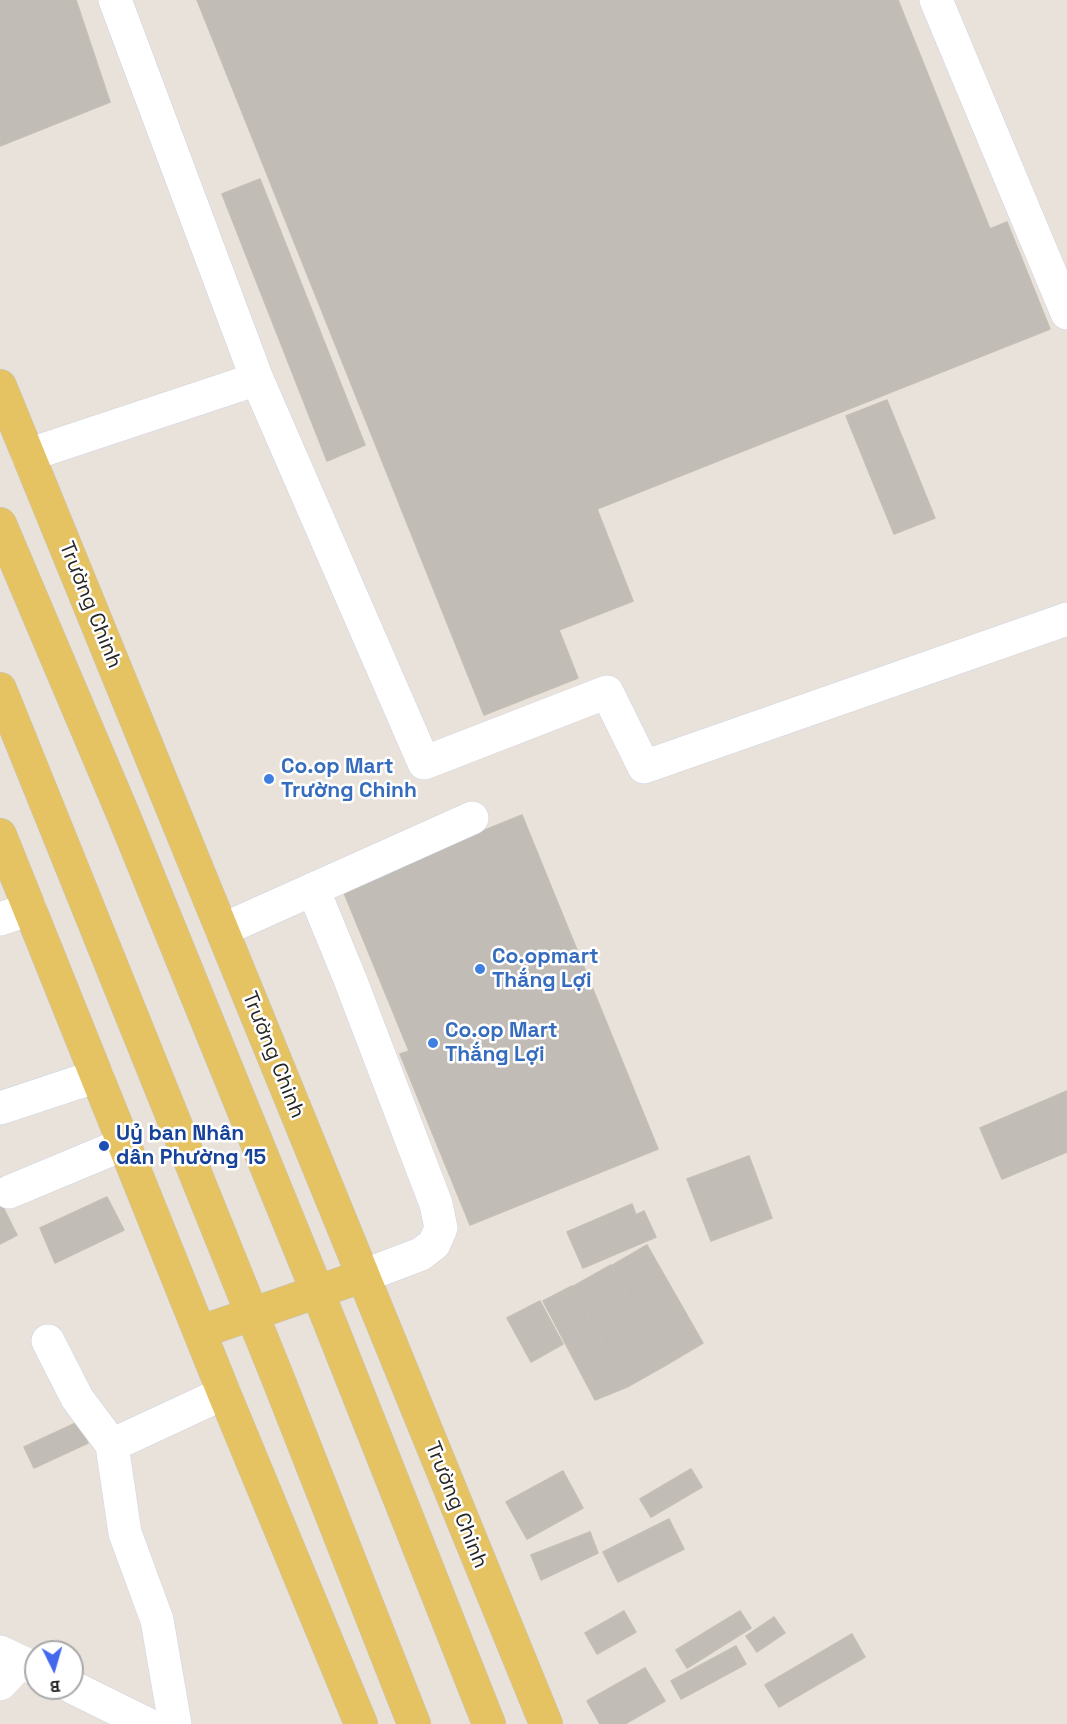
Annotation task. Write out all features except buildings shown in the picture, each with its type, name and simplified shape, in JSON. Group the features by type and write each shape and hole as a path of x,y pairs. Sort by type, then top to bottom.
{"main road":[{"name":"Trường Chinh","path":"0,386 546,1724"},
{"path":"0,524 123,814 317,1291 489,1724"},
{"path":"0,689 252,1314 414,1724"},
{"path":"0,835 15,914 97,1076 224,1393 361,1724"},
{"path":"200,1332 363,1276"}],"street":[{"path":"115,0 258,379 424,763 607,692 644,767 1067,619"},
{"path":"936,0 1056,255 1067,313"},
{"path":"28,455 258,379"},
{"path":"222,930 472,818"},
{"path":"313,889 350,979 435,1203 441,1228 434,1244 421,1254 363,1276"},
{"path":"0,1108 97,1076"},
{"path":"9,1192 124,1144"},
{"path":"48,1341 77,1398 112,1444 125,1533 157,1620 176,1724"},
{"path":"112,1444 224,1393"},
{"path":"84,1693 147,1724"}],"place":[{"name":"Co.op Mart Trường Chinh","path":"269,779"},
{"name":"Co.opmart Thắng Lợi","path":"480,969"},
{"name":"Co.op Mart Thắng Lợi","path":"433,1043"},
{"name":"Uỷ ban Nhân dân Phường 15","path":"104,1146"}]}
